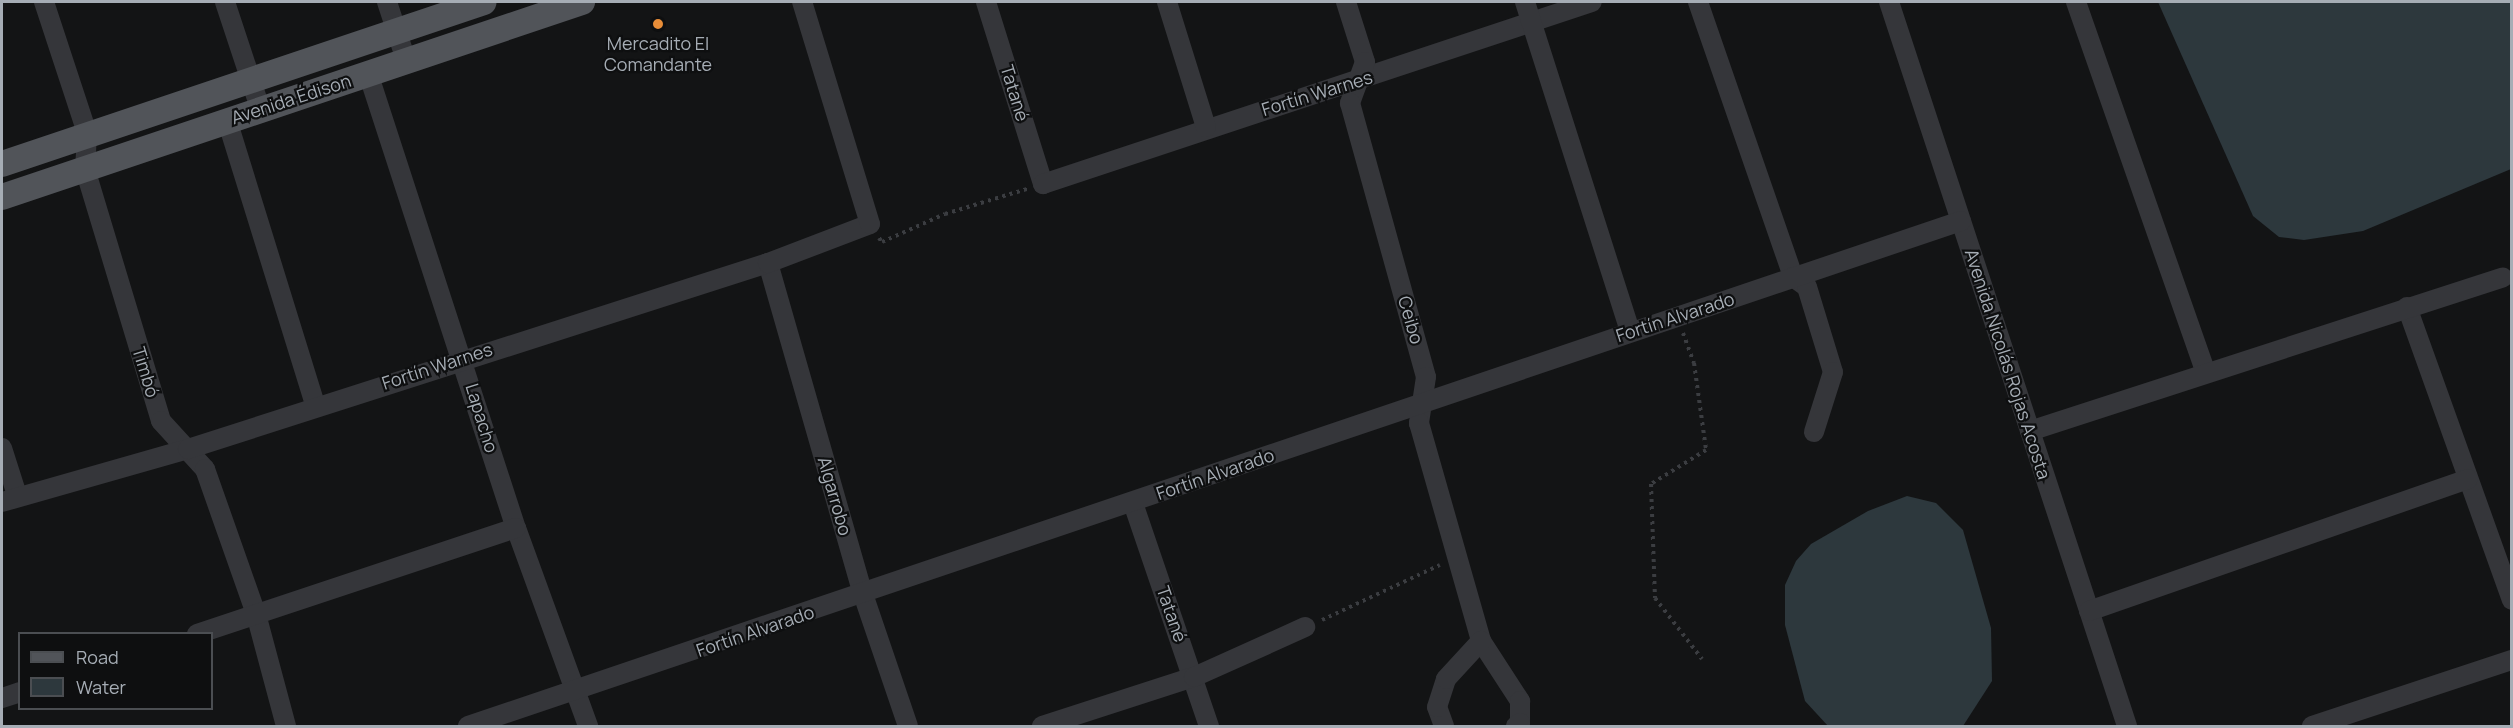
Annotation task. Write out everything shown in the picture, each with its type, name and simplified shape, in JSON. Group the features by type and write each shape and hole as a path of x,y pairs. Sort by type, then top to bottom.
{"main road":[{"name":"Avenida Édison","path":"2,164 87,133 251,81 484,2"},
{"name":"Avenida Édison","path":"2,197 572,3"}],"street":[{"name":"Timbó","path":"44,2 87,133 85,169 161,421 205,469 256,614 286,726"},
{"path":"225,2 260,108"},
{"path":"387,2 406,60"},
{"path":"802,2 870,224"},
{"name":"Tatané","path":"986,2 1043,184"},
{"path":"1167,2 1206,126"},
{"name":"Ceibo","path":"1346,2 1365,62 1350,103 1426,377 1419,423 1481,641 1520,701 1520,723 1516,726"},
{"path":"1525,2 1630,332"},
{"name":"Fortín Warnes","path":"1043,184 1206,126 1358,81 1592,2"},
{"path":"1698,2 1793,277 1807,287 1833,372 1814,432"},
{"name":"Avenida Nicolás Rojas Acosta","path":"1889,2 2127,726"},
{"path":"2076,2 2206,373"},
{"name":"Lapacho","path":"368,73 464,357 516,528 588,726"},
{"path":"227,120 316,407"},
{"name":"Fortín Alvarado","path":"468,726 575,693 1133,503 1421,401 1961,221"},
{"name":"Fortín Warnes","path":"9,499 188,448 464,357 768,263 870,224"},
{"name":"Algarrobo","path":"768,263 863,594 908,726"},
{"path":"2031,431 2503,277"},
{"path":"2407,307 2511,600"},
{"path":"2,448 9,499"},
{"path":"2089,611 2468,479"},
{"name":"Tatané","path":"1133,503 1209,726"},
{"path":"200,632 516,528"},
{"path":"1042,726 1194,677 1305,627"},
{"path":"1444,726 1437,707 1446,679 1481,641"},
{"path":"2312,726 2511,660"},
{"path":"2,698 18,693"}],"path":[{"path":"870,224 882,242 945,214 1043,184"},
{"path":"1676,315 1694,363 1706,450 1651,484 1655,598 1702,659"},
{"path":"1305,627 1457,557"}],"water":[{"path":"2158,2 2511,2 2511,169 2363,231 2304,240 2279,237 2253,216"},
{"path":"1907,496 1936,503 1963,530 1991,628 1992,681 1963,726 1828,726 1805,701 1785,625 1785,585 1796,561 1811,544 1868,511"}],"place":[{"name":"Mercadito El Comandante","path":"658,24"}]}
